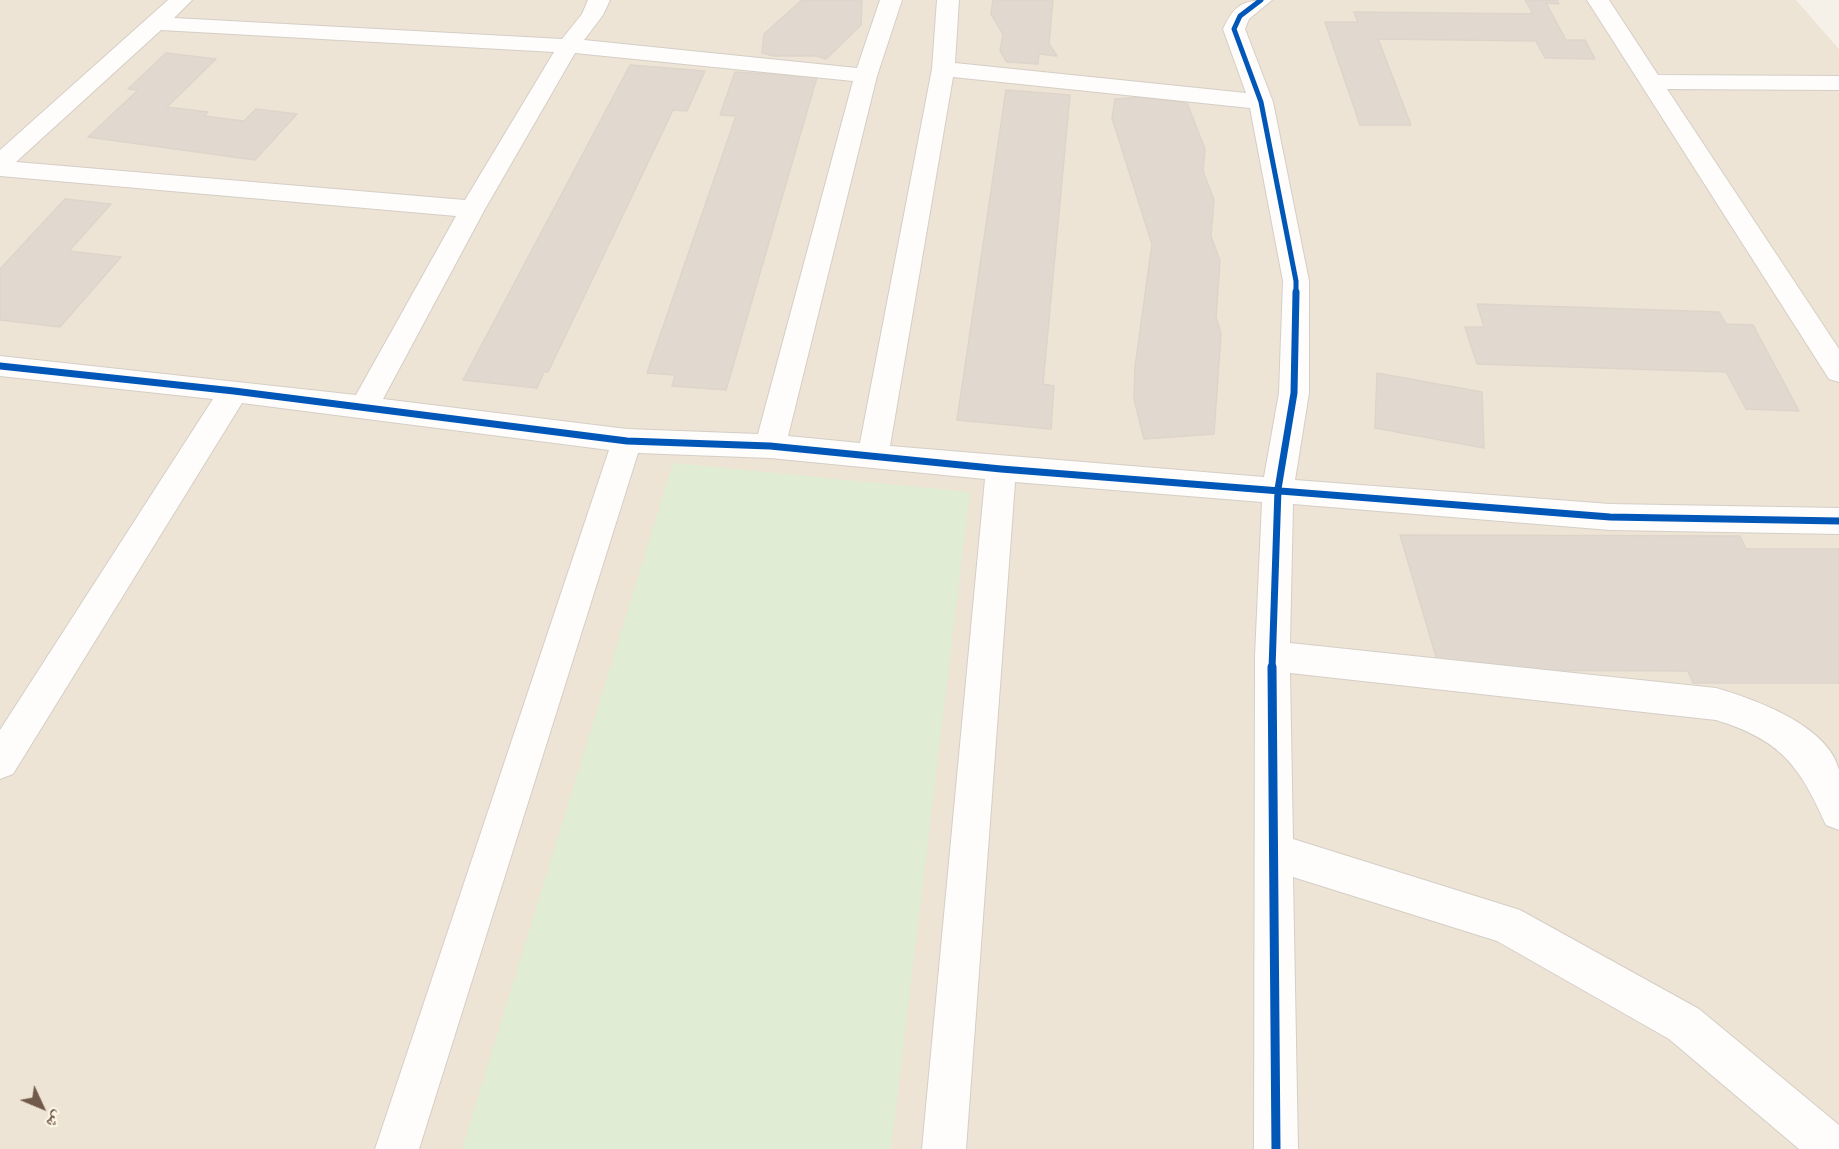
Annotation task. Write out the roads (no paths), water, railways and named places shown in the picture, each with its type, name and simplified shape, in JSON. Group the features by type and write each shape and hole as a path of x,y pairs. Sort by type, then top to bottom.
{"street":[{"path":"0,163 181,0"},
{"path":"364,407 472,209 568,46 592,15 599,0"},
{"path":"770,446 866,76 891,0"},
{"path":"873,457 942,69 948,0"},
{"path":"1261,0 1239,16 1234,29 1261,102 1296,281 1294,393 1278,489 1272,656 1276,1149"},
{"path":"1598,0 1839,372"},
{"path":"157,23 342,36 568,46 671,54 866,76"},
{"path":"942,69 1261,102"},
{"path":"1652,82 1839,83"},
{"path":"0,168 472,209"},
{"path":"0,366 234,391 627,441 770,446 1001,469 1278,489 1610,517 1839,521"},
{"path":"0,762 234,391"},
{"path":"397,1149 627,441"},
{"path":"944,1149 1001,469"},
{"path":"1272,656 1716,704 1752,714 1786,733 1817,766 1839,812"},
{"path":"1274,852 1506,924 1684,1024 1833,1149"}]}
